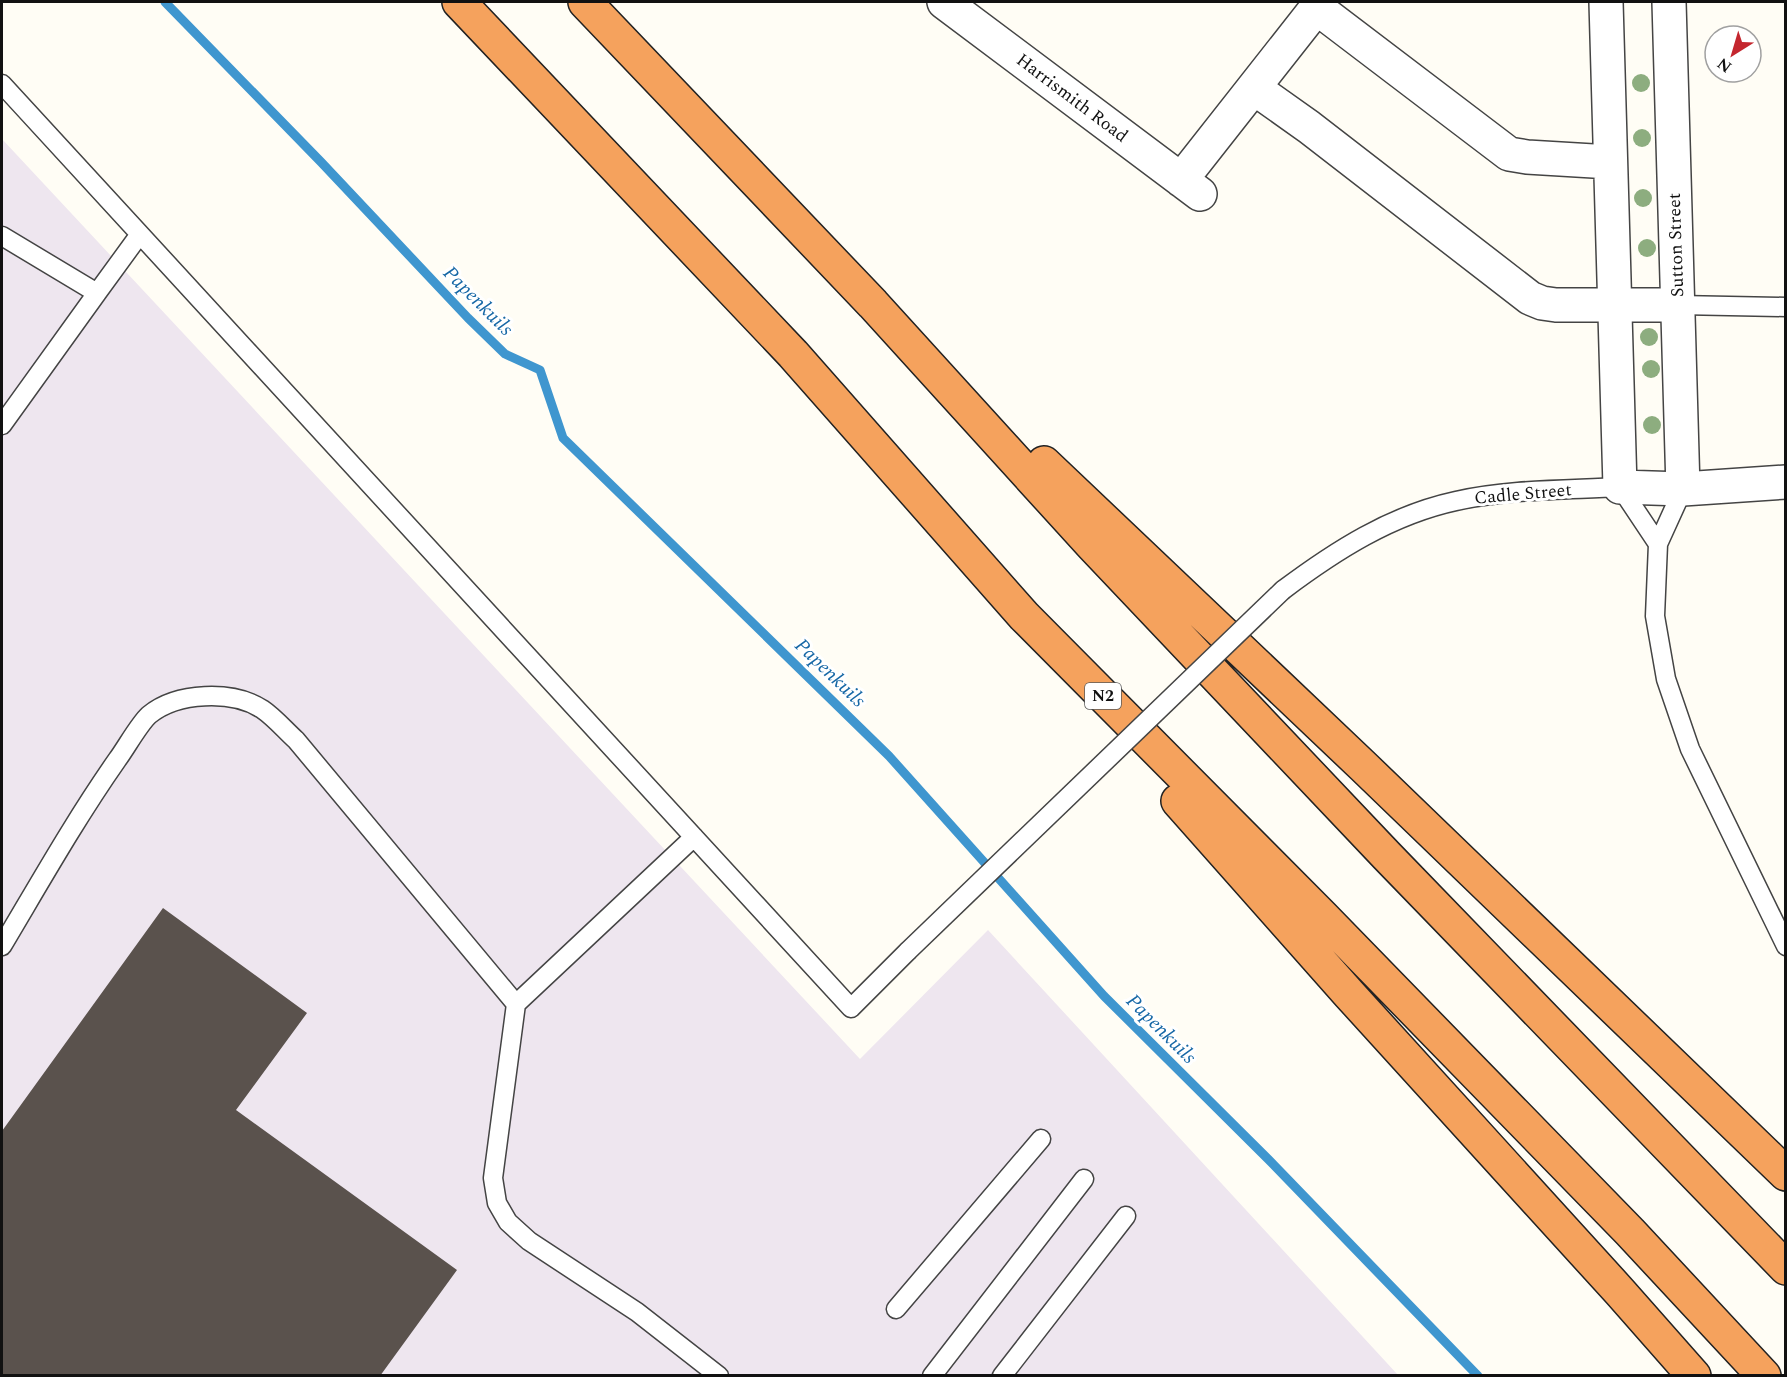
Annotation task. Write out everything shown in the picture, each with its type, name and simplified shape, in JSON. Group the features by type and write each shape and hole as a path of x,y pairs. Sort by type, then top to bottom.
{"highway":[{"name":"N2","path":"459,2 793,354 1024,616 1322,916 1630,1232 1764,1376"},
{"path":"585,2 873,304 1092,545 1272,735 1785,1268"},
{"path":"873,304 1110,524 1785,1174"},
{"path":"1024,616 1109,723 1349,994 1694,1376"}],"street":[{"path":"1606,2 1620,487"},
{"name":"Sutton Street","path":"1669,2 1683,489"},
{"path":"1610,162 1509,154 1319,5 1254,88 1530,298 1556,305 1678,306"},
{"name":"Harrismith Road","path":"964,7 1191,187 1254,88"},
{"name":"Cadle Street","path":"1620,487 1683,489 1785,482"}],"lane":[{"path":"2,84 694,837 516,1004 493,1178 497,1203 508,1222 529,1240 637,1312 718,1376"},
{"path":"2,425 140,234"},
{"path":"2,236 97,293"},
{"path":"1678,306 1785,307"},
{"path":"1620,487 1658,544"},
{"name":"Cadle Street","path":"694,837 851,1008 1283,590 1323,560 1362,536 1417,513 1455,501 1497,494 1620,487"},
{"path":"1683,489 1658,544 1655,616 1666,679 1690,749 1785,946"},
{"path":"2,946 90,798 149,716 168,705 188,698 217,695 262,709 296,740 516,1004"},
{"path":"896,1309 1041,1139"},
{"path":"932,1376 1084,1179"},
{"path":"1002,1376 1126,1216"}],"shaded area":[{"path":"2,139 860,1059 988,930 1398,1375 2,1375"}],"building":[{"path":"163,908 307,1013 236,1110 457,1270 380,1376 2,1376 2,1131"}],"waterway":[{"name":"Papenkuils","path":"165,2 321,162 468,318 505,354 540,370 563,438 889,756 1104,996 1268,1159 1478,1376"}]}
